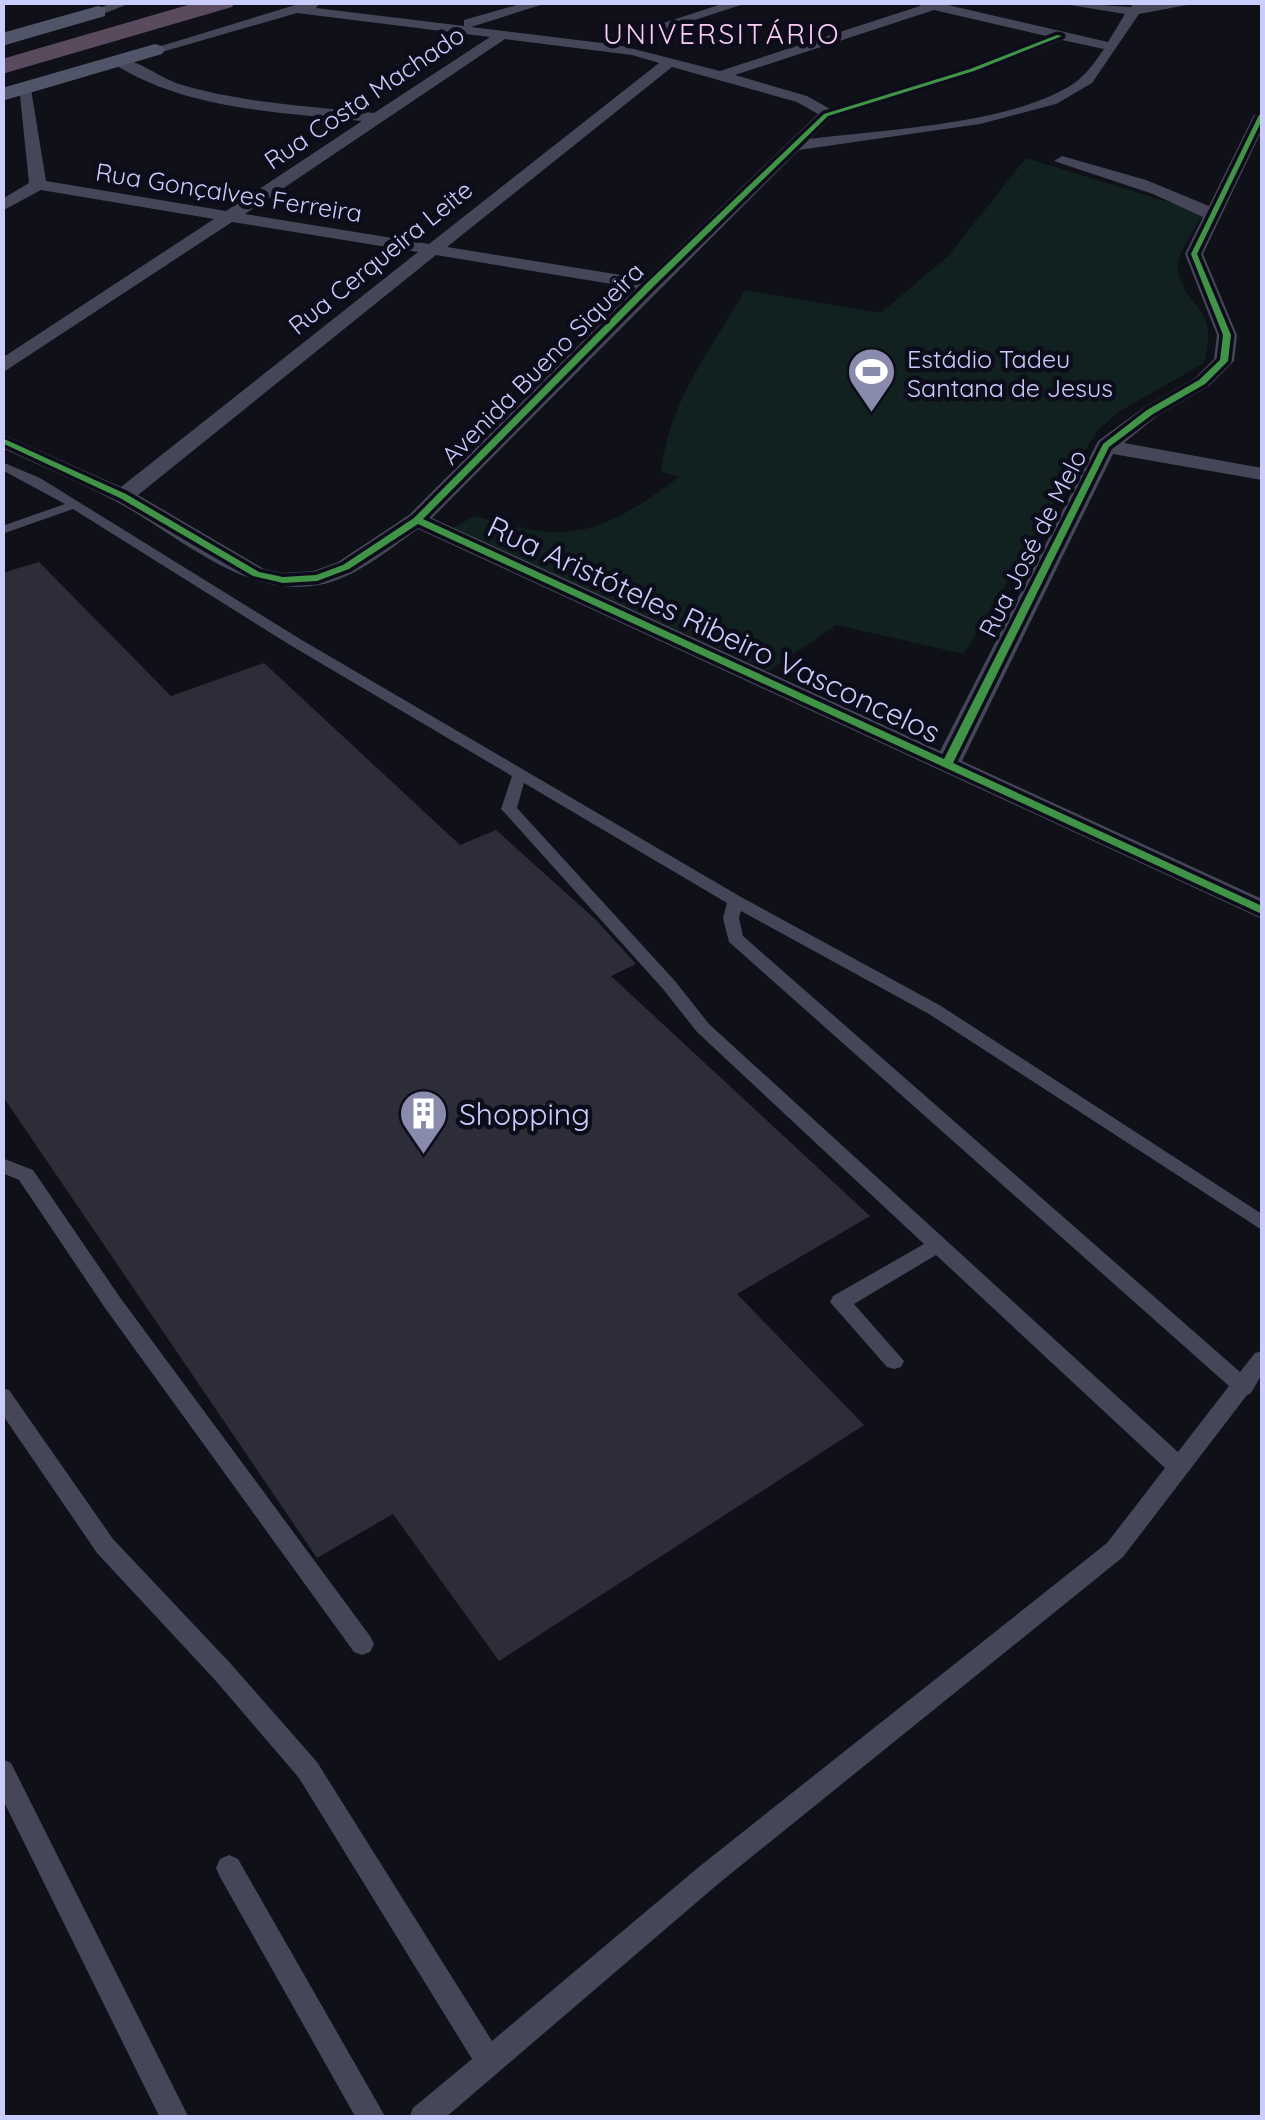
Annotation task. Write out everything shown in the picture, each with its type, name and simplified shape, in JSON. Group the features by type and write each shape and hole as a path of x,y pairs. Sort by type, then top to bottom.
{"highway":[{"path":"98,12 145,2"},
{"path":"2,55 186,2"},
{"path":"2,67 224,2"},
{"path":"156,50 255,2"}],"main road":[{"path":"2,40 98,12"},
{"path":"13,92 156,50"}],"street":[{"path":"98,12 127,2"},
{"path":"156,50 320,2"},
{"path":"450,28 544,2"},
{"path":"602,45 744,2"},
{"path":"1058,2 1137,7 1197,2"},
{"path":"722,75 933,4 1112,47"},
{"path":"792,146 998,115 1043,102 1079,87 1112,47 1137,7"},
{"path":"295,9 602,45 670,60 802,99 822,107 826,115 954,76 1059,36"},
{"name":"Rua Costa Machado","path":"2,367 504,34"},
{"path":"119,60 136,75 180,89 376,118"},
{"name":"Rua Cerqueira Leite","path":"123,496 670,60"},
{"path":"2,206 38,185 13,92"},
{"name":"Avenida Bueno Siqueira","path":"123,496 256,574 283,580 316,578 346,568 417,520 650,285 826,115"},
{"name":"Rua José de Melo","path":"947,764 1106,446 1150,412 1202,382 1224,362 1228,335 1194,254 1262,115"},
{"path":"1062,162 1176,197 1214,216"},
{"name":"Rua Gonçalves Ferreira","path":"38,185 650,285"},
{"path":"2,440 123,496"},
{"path":"1106,446 1262,474"},
{"name":"Rua Aristóteles Ribeiro Vasconcelos","path":"417,520 1262,910"}],"lane":[{"path":"2,465 735,900 935,1010 1262,1223"},
{"path":"2,530 74,505"},
{"path":"520,774 510,809 702,1028 1180,1468"},
{"path":"735,900 731,918 735,938 1244,1387"},
{"path":"2,1164 26,1175 112,1302 362,1644"},
{"path":"894,1361 840,1302 936,1246"},
{"path":"424,2118 708,1875 1115,1550 1262,1359"},
{"path":"2,1396 105,1546 308,1770 489,2062"},
{"path":"2,1771 176,2118"},
{"path":"230,1868 372,2118"}],"shaded area":[{"path":"1026,158 1204,213 1183,248 1178,270 1187,293 1205,318 1208,343 1204,363 1117,413 1097,431 964,654 836,625 769,671 452,528 475,516 536,530 583,530 605,523 651,497 679,477 661,472 673,421 693,376 745,290 881,313 948,256"}],"building":[{"name":"Shopping","path":"39,562 171,696 264,663 460,845 496,830 596,920 636,964 611,976 870,1216 737,1294 864,1425 499,1661 393,1514 317,1558 2,1095 2,573"}],"cycle path":[{"path":"2,440 123,496 256,574 283,580 317,578 346,567 417,520 650,285 826,115 972,70 1059,36"},
{"path":"947,764 1106,446 1150,412 1202,382 1224,361 1227,335 1194,254 1262,115"},
{"path":"417,520 1262,910"}],"place":[{"name":"Estádio Tadeu Santana de Jesus","path":"872,414"},
{"name":"Shopping","path":"424,1156"}],"district":[{"name":"UNIVERSITÁRIO","path":"722,33"}]}
